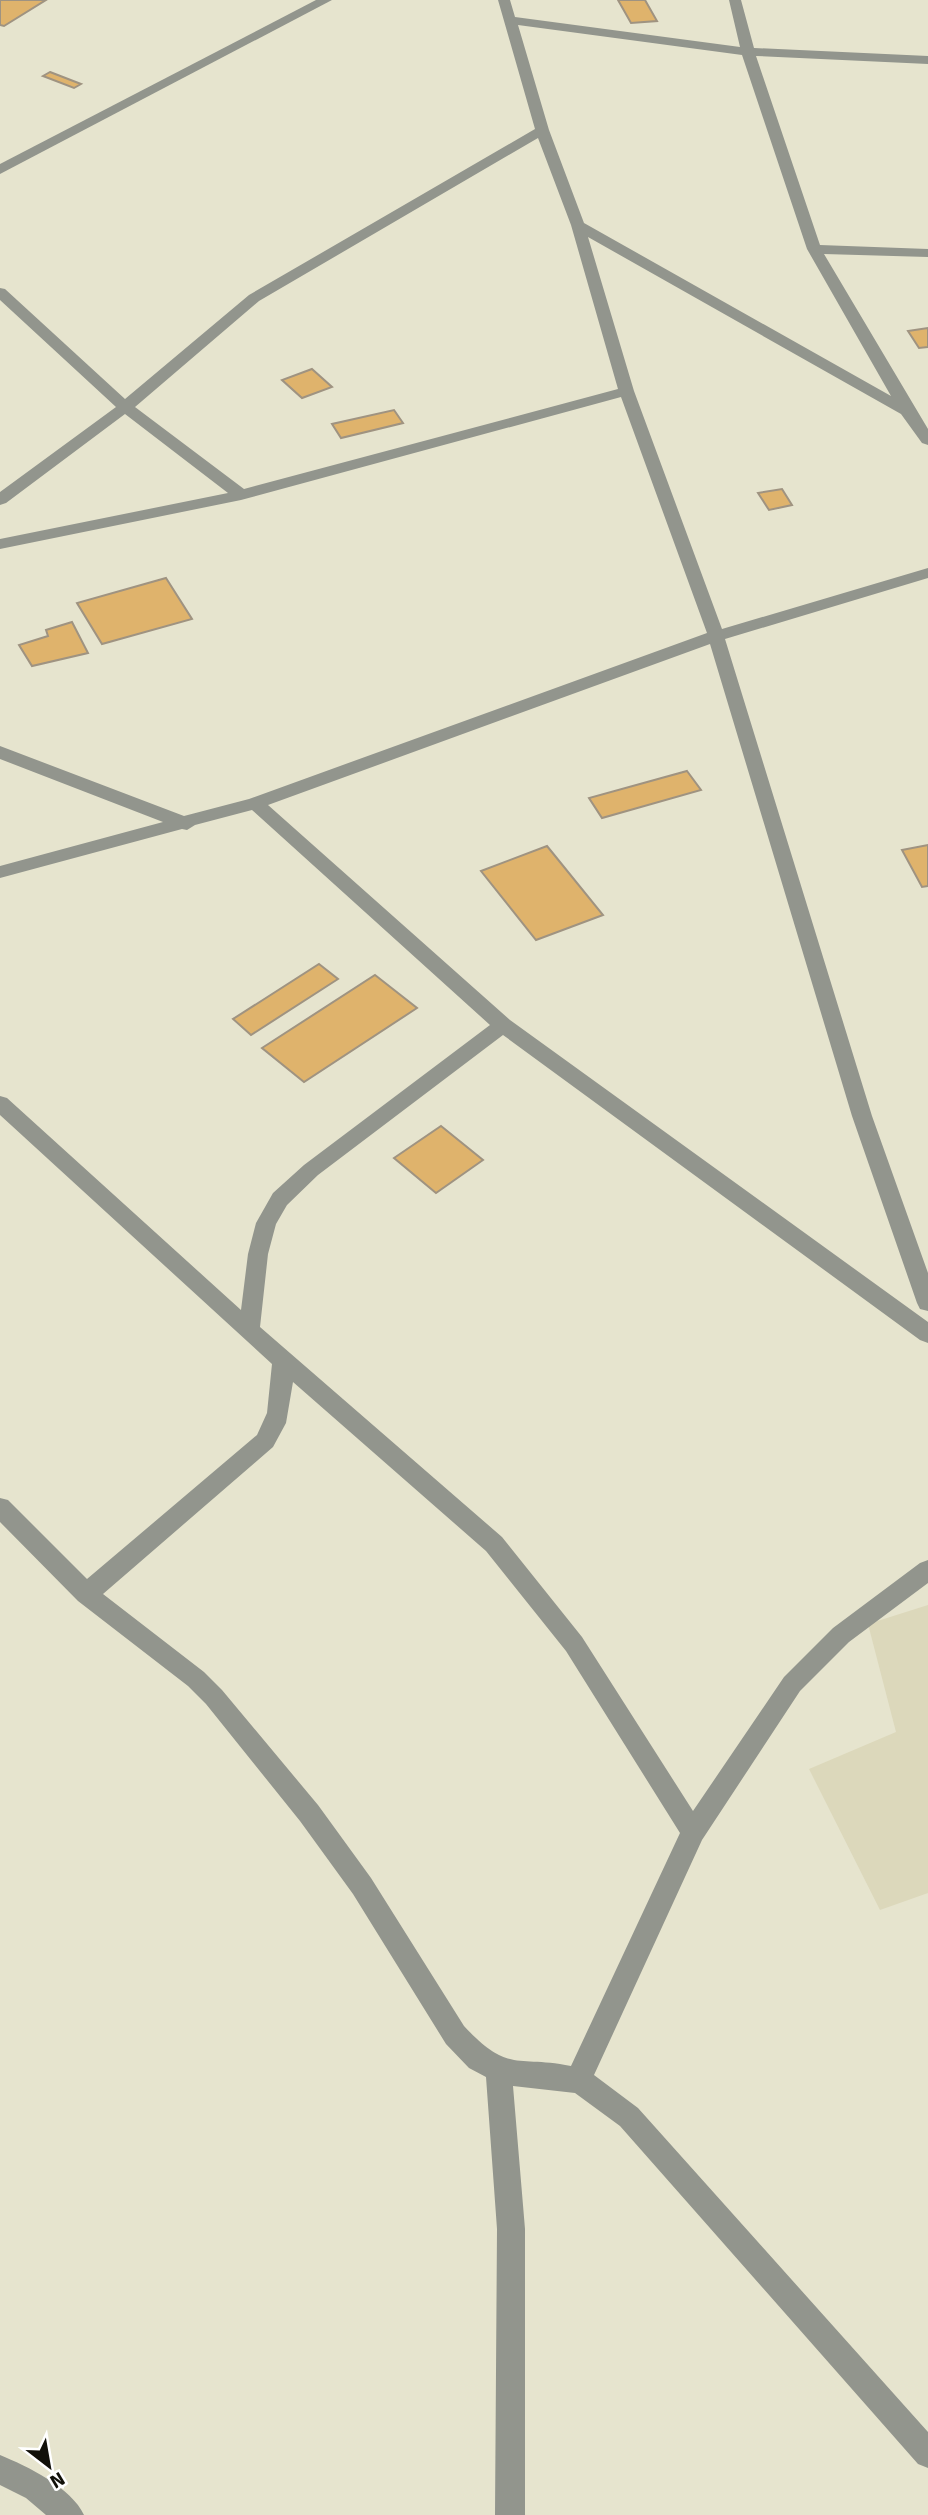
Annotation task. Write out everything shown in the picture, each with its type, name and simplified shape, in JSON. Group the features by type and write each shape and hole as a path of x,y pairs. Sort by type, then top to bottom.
{"street":[{"path":"0,170 326,0"},
{"path":"504,0 542,130 578,225 626,391 716,636 862,1116 928,1299"},
{"path":"735,0 748,52 814,249 908,412 928,440"},
{"path":"510,20 748,52 928,60"},
{"path":"0,500 125,407 254,298 542,130"},
{"path":"578,225 908,412"},
{"path":"814,249 928,253"},
{"path":"0,292 125,407 241,495"},
{"path":"0,544 241,495 626,391"},
{"path":"0,872 187,824 255,803 716,636 928,573"},
{"path":"0,752 187,824"},
{"path":"255,803 503,1024 928,1334"},
{"path":"249,1330 258,1254 266,1223 279,1199 311,1170 503,1024"},
{"path":"0,1103 249,1330 495,1544 574,1644 693,1832"},
{"path":"86,1594 265,1441 275,1427 280,1409 284,1361"},
{"path":"0,1507 86,1594 196,1679 214,1697 309,1813 362,1886 455,2035 473,2055 498,2070 578,2081 605,2096 629,2117 928,2454"},
{"path":"578,2081 693,1832 792,1684 841,1635 928,1570"},
{"path":"498,2070 511,2229 510,2515"},
{"path":"0,2469 36,2488 69,2515"}],"shaded area":[{"path":"928,1605 928,1893 880,1910 809,1769 896,1732 868,1624"}],"building":[{"path":"0,0 46,0 4,26 0,25"},
{"path":"618,0 645,0 657,21 631,23"},
{"path":"50,72 81,84 74,88 43,76"},
{"path":"928,328 928,347 919,348 908,331"},
{"path":"312,369 332,387 302,398 282,380"},
{"path":"394,410 403,423 341,438 332,424"},
{"path":"782,489 792,505 769,510 758,493"},
{"path":"166,578 192,619 102,644 77,603"},
{"path":"72,622 88,653 32,666 19,645 48,636 46,630"},
{"path":"687,771 701,790 602,818 589,798"},
{"path":"928,845 928,886 922,887 902,850"},
{"path":"547,846 603,915 536,940 481,871"},
{"path":"319,964 338,979 251,1035 233,1019"},
{"path":"375,975 417,1008 304,1082 262,1048"},
{"path":"441,1126 483,1160 436,1193 394,1158"}]}
